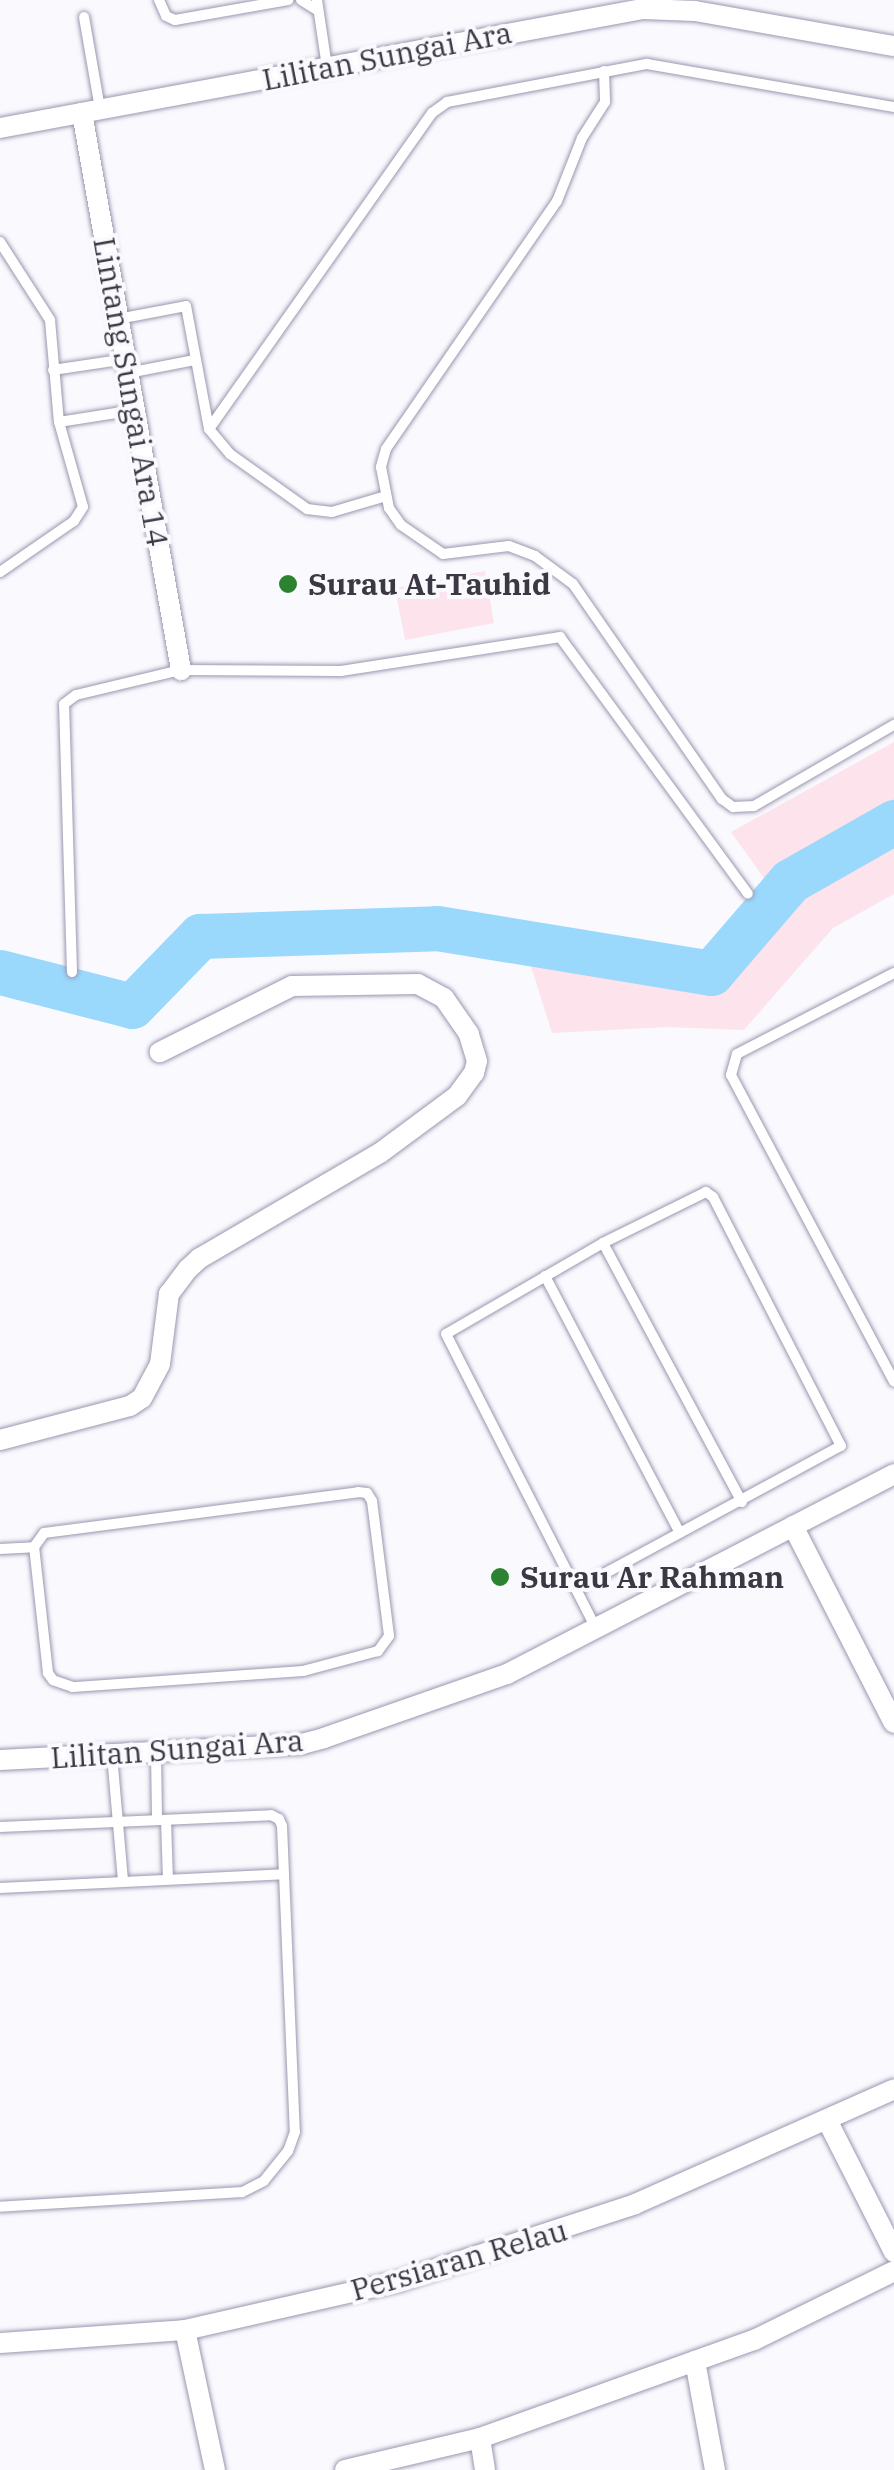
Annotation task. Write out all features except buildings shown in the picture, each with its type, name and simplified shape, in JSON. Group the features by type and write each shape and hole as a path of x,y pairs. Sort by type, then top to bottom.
{"street":[{"name":"Lilitan Sungai Ara","path":"0,128 327,68 612,6 644,4 694,11 894,46"},
{"name":"Lintang Sungai Ara 14","path":"91,111 118,319 181,670"},
{"path":"0,1440 130,1406 142,1398 160,1364 169,1294 188,1270 200,1258 380,1153 457,1096 474,1073 477,1061 469,1034 444,998 418,984 292,986 160,1052"},
{"name":"Lilitan Sungai Ara","path":"0,1760 156,1753 324,1738 507,1674 894,1474"},
{"path":"793,1526 894,1723"},
{"name":"Persiaran Relau","path":"0,2343 186,2330 400,2281 634,2204 828,2122 894,2089"},
{"path":"828,2122 894,2252"},
{"path":"345,2470 480,2438 754,2340 894,2271"},
{"path":"186,2330 215,2470"},
{"path":"695,2361 715,2470"},
{"path":"480,2438 485,2470"}],"lane":[{"path":"159,0 166,16 176,20 288,0"},
{"path":"300,0 318,5 327,68"},
{"path":"84,18 91,111"},
{"path":"210,429 438,106 654,64 894,107"},
{"path":"604,72 606,102 582,138 557,201 386,450 380,467 386,496 401,525 442,554 509,546 535,556 573,584 722,799 733,807 754,806 894,725"},
{"path":"0,242 50,320 59,422 84,507 81,515 0,572"},
{"path":"118,319 186,306 210,429 230,454 307,510 332,512 386,496"},
{"path":"53,370 195,360"},
{"path":"59,422 135,410"},
{"path":"72,972 64,704 76,695 181,670 341,672 560,637 748,894"},
{"path":"894,972 738,1054 731,1075 894,1381"},
{"path":"576,1589 836,1453 841,1438 713,1197 698,1193 603,1243 451,1328 446,1342 596,1628"},
{"path":"603,1243 742,1502"},
{"path":"545,1276 680,1534"},
{"path":"0,1549 34,1547 44,1534 367,1493 372,1501 389,1636 378,1651 303,1672 62,1685 52,1680 44,1663 34,1547"},
{"path":"156,1753 168,1879"},
{"path":"112,1755 123,1882"},
{"path":"0,1827 275,1816 282,1826 295,2132 288,2151 264,2180 242,2192 0,2207"},
{"path":"0,1888 284,1874"}],"shaded area":[{"path":"485,571 494,623 405,640 395,588"},
{"path":"894,742 894,803 764,878 731,832"},
{"path":"894,839 894,894 833,928 744,1030 667,1027 552,1033 529,960 718,986 794,893"}],"waterway":[{"path":"0,972 132,1006 200,936 437,928 711,973 790,881 894,822"}],"place":[{"name":"Surau At-Tauhid","path":"288,584"},
{"name":"Surau Ar Rahman","path":"500,1577"}]}
